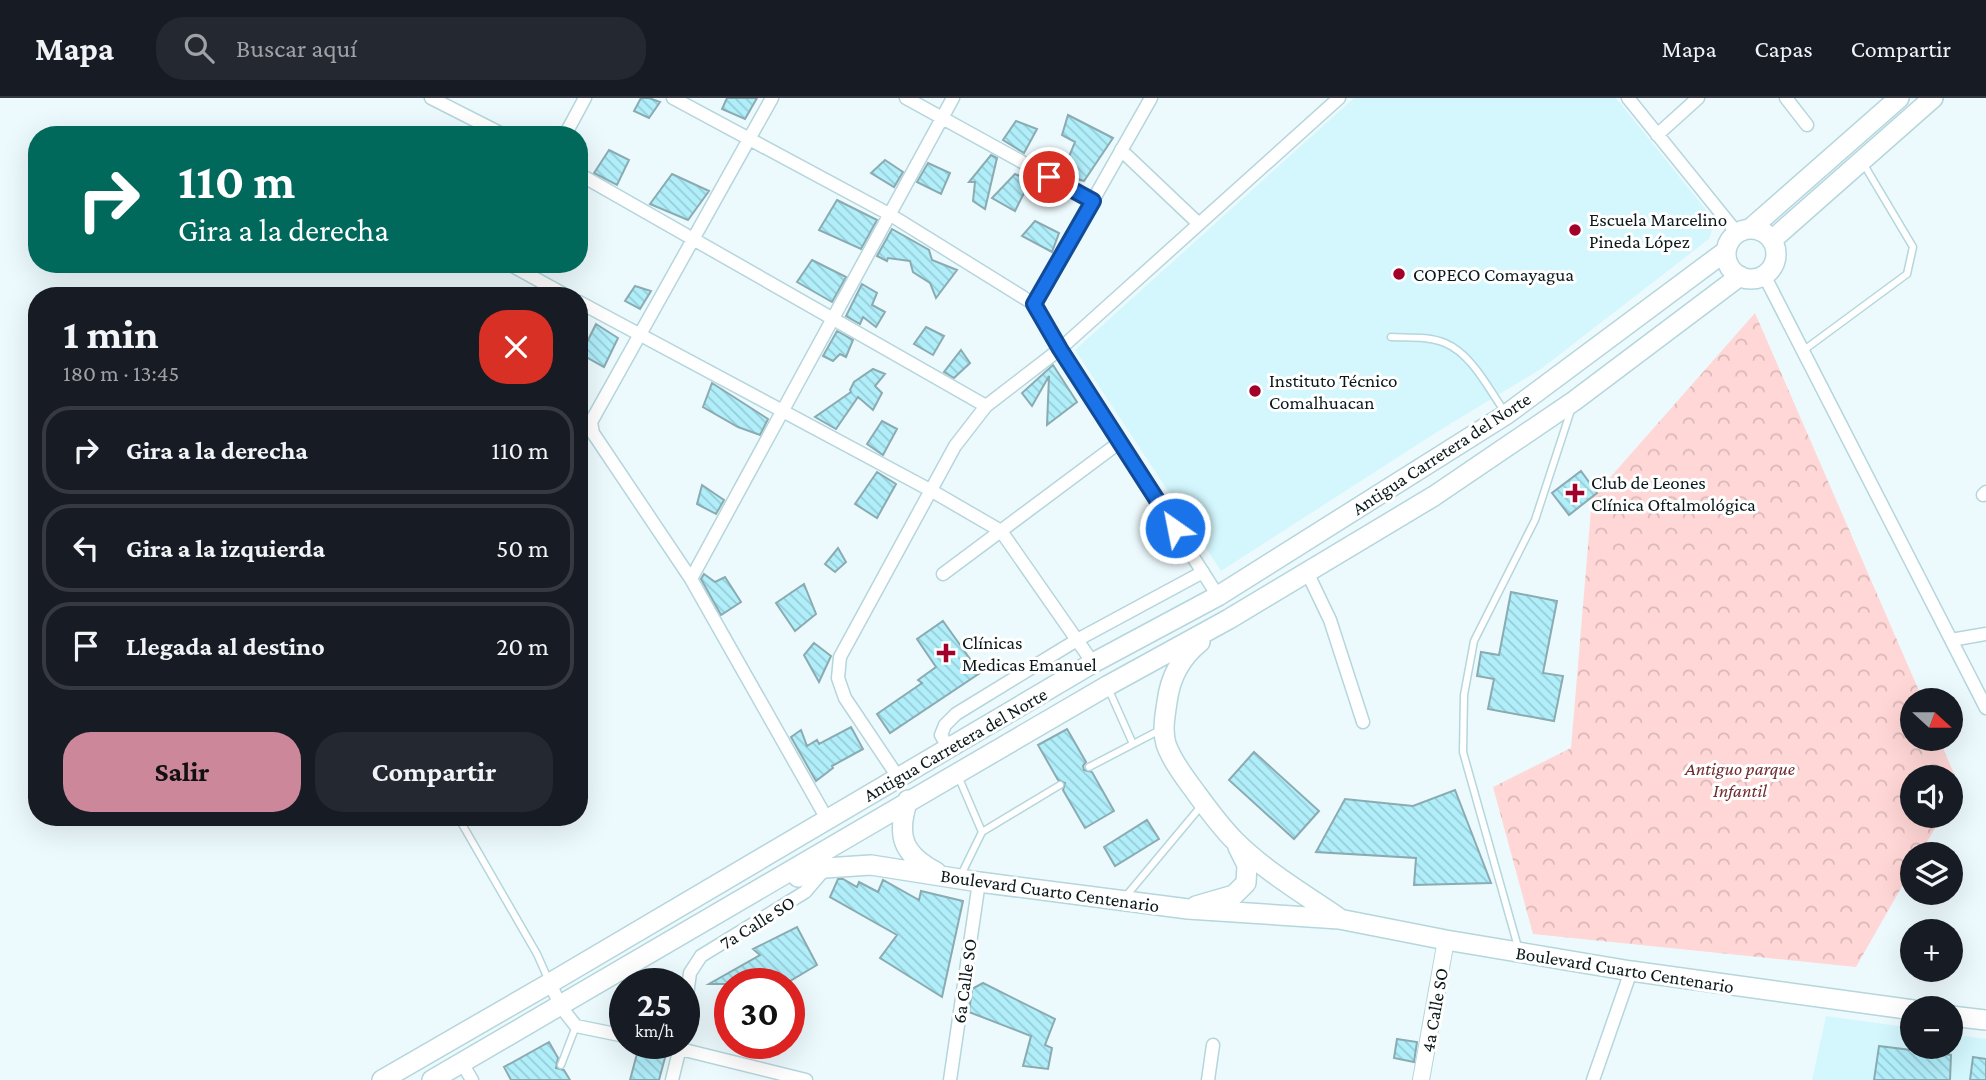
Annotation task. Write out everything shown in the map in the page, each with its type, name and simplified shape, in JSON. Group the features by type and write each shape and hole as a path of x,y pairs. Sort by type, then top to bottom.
{"main road":[{"path":"1743,231 1762,232 1772,240 1776,256 1774,263 1764,275 1756,279 1740,276 1728,265 1728,244 1743,231 1899,98"},
{"path":"1772,240 1933,98"},
{"name":"Antigua Carretera del Norte","path":"382,1080 1093,663 1218,596 1507,414 1726,251"},
{"name":"Antigua Carretera del Norte","path":"432,1080 467,1072 561,1007 1107,686 1229,619 1434,496 1574,401 1740,276"},
{"name":"Boulevard Cuarto Centenario","path":"1229,619 1188,652 1176,671 1168,695 1164,729 1167,746 1203,804 1235,841 1254,858 1339,919"},
{"path":"921,764 901,825 905,846 919,863 960,879"},
{"path":"1188,909 1234,895 1247,883 1247,865 1235,841"},
{"name":"Boulevard Cuarto Centenario","path":"764,888 825,869 870,865 1188,909 1339,919 1631,971 1900,1008"},
{"path":"1963,1017 1986,1020"},
{"path":"402,1080 417,1059"}],"street":[{"path":"431,98 486,126"},
{"path":"570,126 585,98"},
{"path":"673,98 889,214 1034,304 1218,596"},
{"path":"772,98 591,422 593,433 691,579 827,819"},
{"path":"905,98 1093,201"},
{"path":"691,579 953,98"},
{"path":"1628,98 1657,135 1743,231"},
{"path":"1657,135 1699,98"},
{"path":"1786,98 1807,125"},
{"path":"1034,304 1121,150 1145,100"},
{"path":"898,777 845,698 838,678 840,657 955,446 986,406 1060,349 1199,224 1330,100"},
{"path":"1121,150 1199,224"},
{"path":"588,179 986,406"},
{"path":"526,273 551,287"},
{"path":"1764,275 1986,708"},
{"path":"588,307 932,491 1001,531 1093,663"},
{"path":"943,573 1120,442"},
{"path":"948,747 941,735 945,725 956,714 1077,640 1203,572"},
{"path":"1307,572 1330,620 1363,722"},
{"path":"1951,640 1986,634"},
{"name":"7a Calle SO","path":"694,968 701,956 805,892 825,869"},
{"name":"6a Calle SO","path":"950,1080 960,879"},
{"name":"4a Calle SO","path":"1421,1080 1446,940"},
{"path":"1593,1080 1631,971"},
{"path":"550,983 561,1007 576,1026 609,1033"},
{"path":"1208,1080 1213,1045"},
{"path":"700,1051 806,1080"},
{"path":"672,1080 678,1059"}],"lane":[{"path":"1804,350 1907,274 1911,262 1913,247 1862,161"},
{"path":"1391,337 1426,338 1447,344 1466,358 1507,414"},
{"path":"1520,953 1463,752 1464,695 1474,641 1535,520 1574,401"},
{"path":"1107,686 1133,744"},
{"path":"1089,767 1164,729"},
{"path":"957,774 982,832"},
{"path":"960,879 982,832 1060,785"},
{"path":"1122,900 1203,804"},
{"path":"463,826 537,954 550,983"},
{"path":"561,1065 576,1026"}],"shaded area":[{"path":"1354,98 1616,98 1715,221 1709,239 1541,369 1437,432 1221,571 1075,350"},
{"path":"1826,1016 1900,1026 1900,1059 1963,1059 1963,1036 1986,1039 1986,1080 1812,1080"}],"green space":[{"name":"Antiguo parque Infantil","path":"1755,313 1918,688 1900,688 1900,751 1944,751 1950,765 1900,765 1900,828 1935,828 1927,842 1900,842 1900,890 1856,967 1533,934 1493,787 1571,748 1592,498"}],"building":[{"path":"641,98 660,102 649,118 634,111"},
{"path":"727,98 757,98 745,119 722,109"},
{"path":"1068,115 1113,138 1084,181 1062,174 1075,142 1062,135"},
{"path":"1016,121 1037,129 1024,153 1003,140"},
{"path":"609,150 629,160 617,185 594,173"},
{"path":"991,155 997,158 985,209 973,201 975,182 969,182"},
{"path":"885,160 903,172 894,187 871,173"},
{"path":"928,163 950,173 941,194 917,182"},
{"path":"672,174 709,191 688,220 650,204"},
{"path":"1015,174 1030,181 1015,211 992,198"},
{"path":"837,200 877,220 861,249 819,230"},
{"path":"1035,221 1059,233 1052,252 1022,236"},
{"path":"892,229 929,250 932,260 957,270 936,298 930,283 913,272 910,261 888,258 887,261 877,256"},
{"path":"812,260 846,277 832,302 797,282"},
{"path":"862,284 877,293 872,305 885,312 876,327 863,317 860,324 846,316"},
{"path":"635,286 651,291 640,309 625,301"},
{"path":"596,324 618,338 604,367 588,358 588,340"},
{"path":"926,327 944,336 933,355 914,344"},
{"path":"837,331 853,340 846,357 840,354 833,361 823,356"},
{"path":"961,350 970,363 954,378 944,372"},
{"path":"1053,365 1077,402 1047,425 1049,376 1032,406 1022,393"},
{"path":"873,369 885,374 875,386 882,393 873,410 858,397 836,429 815,417 851,392 854,382"},
{"path":"712,383 768,419 760,435 738,427 703,407"},
{"path":"882,421 897,429 883,455 867,444"},
{"name":"Club de Leones Clínica Oftalmológica","path":"1581,471 1597,493 1569,515 1552,493"},
{"path":"877,472 896,484 877,518 855,504"},
{"path":"702,485 724,500 716,514 697,504"},
{"path":"838,548 846,562 835,572 825,564"},
{"path":"704,574 715,582 725,577 741,602 721,615 701,579"},
{"path":"804,584 816,614 795,631 776,603"},
{"path":"1511,592 1557,601 1543,673 1563,676 1554,721 1488,709 1494,679 1477,676 1481,652 1499,655"},
{"path":"943,621 980,673 890,733 877,714 922,683 918,680 936,667 917,639"},
{"path":"814,643 831,656 819,682 804,655"},
{"path":"851,727 863,749 832,766 833,768 816,781 791,737 801,730 807,746 817,740 819,744"},
{"path":"1067,729 1086,762 1084,770 1092,772 1114,811 1085,828 1063,790 1065,783 1058,780 1038,745"},
{"path":"1254,752 1319,811 1294,839 1229,780"},
{"path":"1455,790 1491,883 1414,885 1416,858 1316,852 1345,799 1413,806"},
{"path":"1147,820 1159,839 1115,866 1104,847"},
{"path":"838,879 857,887 859,882 878,892 883,880 919,900 921,891 963,901 942,997 880,958 897,935 830,897"},
{"path":"797,927 817,965 805,972 805,968 737,968 760,955 753,949"},
{"path":"983,983 1055,1019 1045,1045 1052,1048 1048,1069 1023,1066 1031,1036 969,1012 972,989"},
{"path":"1397,1039 1417,1042 1414,1062 1394,1058"},
{"path":"549,1042 558,1058 556,1068 564,1070 570,1080 511,1080 504,1067"},
{"path":"1879,1046 1900,1049 1900,1059 1951,1059 1950,1080 1874,1080"},
{"path":"1973,1057 1986,1059 1986,1080 1970,1080"},
{"path":"636,1059 665,1059 659,1080 630,1080"}],"place":[{"name":"Escuela Marcelino Pineda López","path":"1575,230"},
{"name":"COPECO Comayagua","path":"1399,274"},
{"name":"Instituto Técnico Comalhuacan","path":"1255,391"},
{"name":"Club de Leones Clínica Oftalmológica","path":"1575,493"},
{"name":"Clínicas Medicas Emanuel","path":"946,653"}],"route":[{"path":"1049,177 1093,201 1034,304 1175,528"}]}
